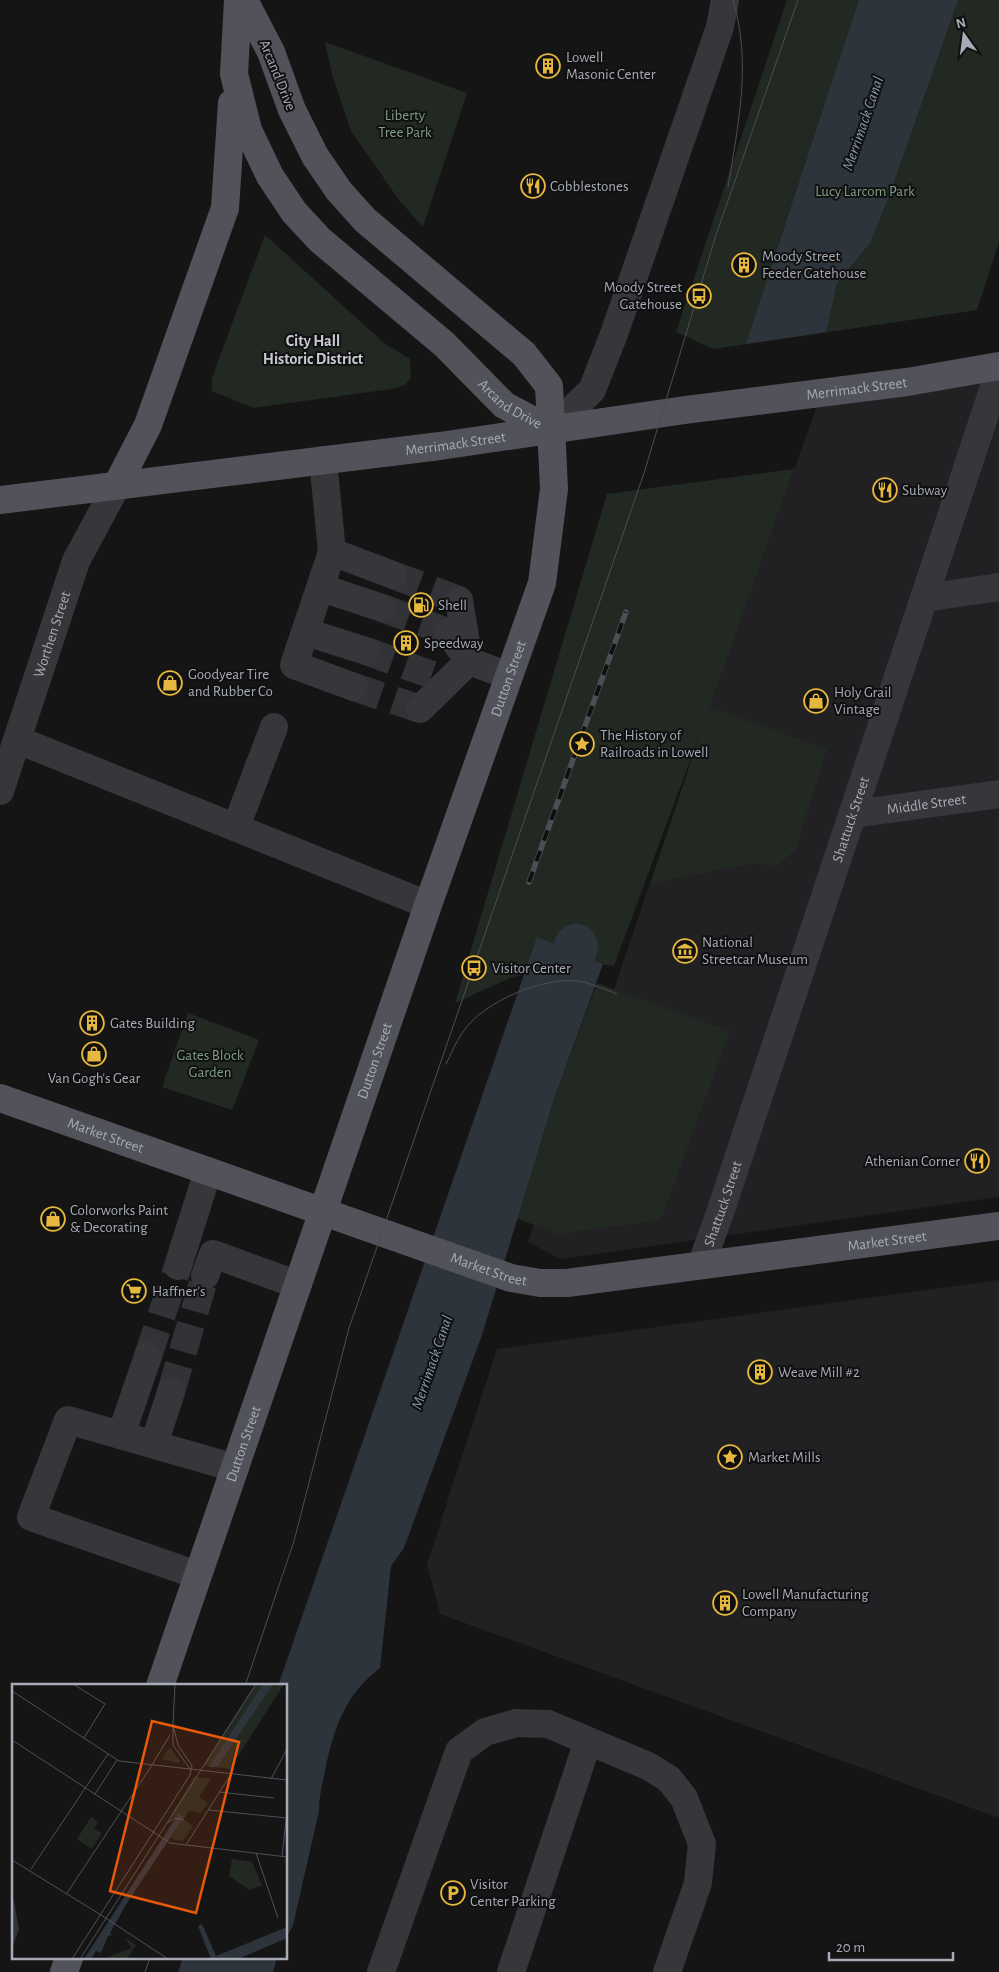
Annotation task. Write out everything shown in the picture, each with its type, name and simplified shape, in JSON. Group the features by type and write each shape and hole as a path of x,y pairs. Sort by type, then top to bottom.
{"main road":[{"name":"Arcand Drive","path":"117,485 148,425 225,208 238,0"},
{"name":"Arcand Drive","path":"234,74 248,130 270,176 294,212 320,240 444,344 504,405 550,430 549,386 524,354 365,220 339,191 315,156 292,110 271,52 244,0"},
{"name":"Merrimack Street","path":"0,500 550,430 685,410 906,382 999,366"},
{"name":"Dutton Street","path":"161,1684 428,905 542,583 554,489 550,430"},
{"name":"Market Street","path":"0,1098 526,1282 554,1284 999,1226"},
{"path":"64,1972 68,1960"}],"street":[{"path":"550,430 592,390 614,334 717,36 725,0"},
{"name":"Shattuck Street","path":"701,1265 720,1213 999,372"},
{"path":"323,460 332,552 322,588 294,665 354,687"},
{"name":"Worthen Street","path":"0,791 76,560 117,485"},
{"path":"332,552 393,575"},
{"path":"924,598 999,587"},
{"path":"322,588 382,608"},
{"path":"459,600 468,661"},
{"path":"306,632 366,651"},
{"path":"448,632 468,661 509,676"},
{"path":"432,675 468,661"},
{"path":"420,709 468,661"},
{"path":"236,827 274,727"},
{"path":"18,740 428,905"},
{"name":"Middle Street","path":"853,814 999,794"},
{"path":"208,1171 182,1256 209,1265 298,1285"},
{"path":"121,1435 148,1356"},
{"path":"154,1444 171,1392"},
{"path":"197,1575 30,1517 68,1420 235,1468"},
{"path":"381,1972 459,1750 485,1732 516,1723 548,1724 648,1766 668,1779 684,1798 702,1844 698,1883 667,1972"},
{"path":"511,1972 588,1741"}],"shaded area":[{"path":"999,374 999,1197 560,1259 528,1242 732,642 820,398"},
{"name":"Market Mills","path":"999,1280 999,1818 440,1614 427,1564 497,1349"}],"green space":[{"name":"Lucy Larcom Park","path":"787,0 999,0 999,242 977,310 714,349 676,332"},
{"name":"Liberty Tree Park","path":"325,42 467,93 423,227 399,200 351,131 332,74"},
{"path":"265,235 384,343 410,359 411,378 405,385 392,389 253,408 212,391 212,378"},
{"path":"794,469 710,707 827,749 796,849 775,868 756,863 651,883 701,731 614,966 576,961 510,978 455,1003 607,494"},
{"path":"597,983 730,1031 661,1220 557,1234 516,1218 552,1105"},
{"name":"Gates Block Garden","path":"188,1013 259,1040 232,1110 162,1087"}],"water":[{"path":"859,0 958,0 889,196 870,243 837,283 826,332 746,344"},
{"path":"537,937 603,964 552,1105 482,1335 404,1548 391,1566 380,1668 368,1678 350,1700 333,1737 321,1788 319,1811 293,1925 288,1935 288,1684 279,1684"},
{"path":"182,1960 276,1960 273,1972 178,1972"}],"waterway":[{"name":"Merrimack Canal","path":"554,1009 576,946"}],"tunnel":[{"path":"393,575 459,600"},
{"path":"382,608 448,632"},
{"path":"366,651 432,675"},
{"path":"354,687 420,709"},
{"path":"148,1356 178,1266"},
{"path":"171,1392 205,1276"}],"tram line":[{"path":"728,187 739,117 742,70 739,23 733,0"},
{"path":"246,1684 294,1541 349,1328 644,473 715,238 798,0"},
{"path":"446,1064 462,1033 472,1021 485,1010 517,992 552,982 569,981 584,982 617,994"},
{"path":"145,1972 149,1960"}],"railway":[{"path":"529,882 626,612"}],"place":[{"name":"Lowell Masonic Center","path":"548,66"},
{"name":"Cobblestones","path":"533,186"},
{"name":"Moody Street Feeder Gatehouse","path":"744,265"},
{"name":"Moody Street Gatehouse","path":"699,296"},
{"name":"Subway","path":"885,490"},
{"name":"Shell","path":"421,605"},
{"name":"Speedway","path":"406,643"},
{"name":"Goodyear Tire and Rubber Co","path":"170,683"},
{"name":"Holy Grail Vintage","path":"816,701"},
{"name":"The History of Railroads in Lowell","path":"582,744"},
{"name":"National Streetcar Museum","path":"685,951"},
{"name":"Visitor Center","path":"474,968"},
{"name":"Gates Building","path":"92,1023"},
{"name":"Van Gogh's Gear","path":"94,1054"},
{"name":"Athenian Corner","path":"977,1161"},
{"name":"Colorworks Paint & Decorating","path":"53,1219"},
{"name":"Haffner's","path":"134,1291"},
{"name":"Weave Mill #2","path":"760,1372"},
{"name":"Market Mills","path":"730,1457"},
{"name":"Lowell Manufacturing Company","path":"725,1603"},
{"name":"Visitor Center Parking","path":"453,1893"}],"district":[{"name":"City Hall Historic District","path":"313,349"}]}
